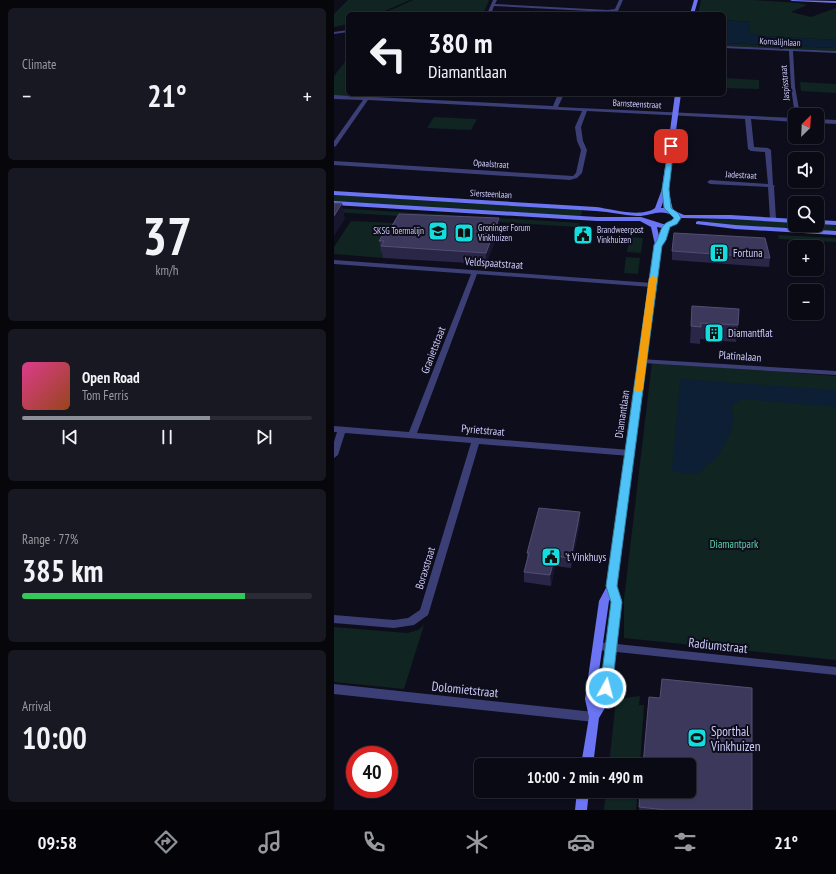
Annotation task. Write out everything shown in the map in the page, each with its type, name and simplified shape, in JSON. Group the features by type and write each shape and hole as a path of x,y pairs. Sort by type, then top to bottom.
{"street":[{"path":"490,12 495,0"},
{"path":"492,5 608,11 617,10 621,0"},
{"path":"693,12 696,0"},
{"path":"792,0 836,2"},
{"path":"335,32 346,31"},
{"name":"Kornalijnlaan","path":"726,47 836,52"},
{"name":"Jaspisstraat","path":"791,50 796,108"},
{"path":"555,108 559,96"},
{"path":"678,96 665,189 656,210 646,217 653,224 667,225 676,219 722,217 788,220"},
{"name":"Barnsteenstraat","path":"334,97 445,100 585,110 788,120"},
{"path":"334,145 366,99"},
{"name":"Opaalstraat","path":"334,163 570,178 575,177 579,173 584,150 580,141 578,127 585,110"},
{"name":"Jadestraat","path":"748,118 752,149 768,150 772,186 773,219"},
{"path":"824,121 836,122"},
{"name":"Jadestraat","path":"710,182 772,186"},
{"path":"665,189 670,211 676,219 725,226 836,233"},
{"name":"Siersteenlaan","path":"334,193 596,209 646,217"},
{"name":"Siersteenlaan","path":"334,203 597,219 646,217"},
{"path":"656,210 670,211"},
{"path":"824,222 836,223"},
{"name":"Diamantlaan","path":"653,224 655,228 655,240 658,245"},
{"name":"Diamantlaan","path":"588,758 594,717 590,699 604,601 612,586 658,245 662,240 667,225"},
{"name":"Veldspaatstraat","path":"334,262 652,285"},
{"name":"Granietstraat","path":"412,435 475,272"},
{"name":"Platinalaan","path":"643,361 836,373"},
{"path":"334,455 338,429"},
{"name":"Pyrietstraat","path":"338,429 630,453"},
{"name":"Boraxstraat","path":"334,618 394,624 410,622 424,612 476,441"},
{"name":"Diamantlaan","path":"594,717 604,701 617,602 612,586"},
{"name":"Radiumstraat","path":"598,646 836,671"},
{"name":"Dolomietstraat","path":"334,689 594,717"},
{"path":"580,810 582,798"}],"green space":[{"path":"348,0 410,0 383,12 346,12 346,24 334,27 334,14"},
{"path":"413,0 489,0 484,12 386,12"},
{"path":"701,0 754,0 799,3 807,5 791,12 811,17 836,8 836,40 763,36 749,33 750,22 726,20 726,12 698,12"},
{"path":"726,43 836,48 836,51 726,46"},
{"path":"346,61 346,95 334,95 334,76"},
{"path":"726,78 759,80 759,89 726,88"},
{"path":"800,82 836,84 836,93 801,91"},
{"path":"434,117 477,119 471,130 427,128"},
{"path":"334,195 581,210 582,212 581,217 334,202"},
{"path":"334,208 580,223 578,227 334,212"},
{"path":"723,218 788,222 788,229 730,225 702,220"},
{"path":"351,221 394,223 381,252 386,252 383,258 334,254 334,247"},
{"path":"824,224 836,225 836,232 824,231"},
{"path":"778,235 836,238 836,242 824,241 824,240 779,239"},
{"path":"630,237 643,238 641,253 627,252"},
{"path":"626,257 640,258 638,274 624,273"},
{"name":"Diamantpark","path":"652,362 836,376 836,660 624,638 624,599"},
{"path":"424,625 404,689 334,682 334,627 407,633 418,630"},
{"path":"640,696 639,705 644,705 640,758 610,758 616,699"},
{"path":"605,798 637,798 636,810 604,810"}],"water":[{"path":"726,20 750,22 749,33 763,36 836,40 836,48 726,43"},
{"path":"680,379 836,390 836,407 743,399 732,407 732,428 725,443 712,462 706,465 700,472 693,474 682,473 672,471"}],"building":[{"path":"334,203 342,203 334,216"},
{"path":"399,214 499,218 486,253 381,246 384,241 379,241 386,229 390,229"},
{"path":"674,233 765,238 770,258 672,251"},
{"path":"692,306 739,309 738,325 701,323 701,327 691,326"},
{"name":"'t Vinkhuys","path":"539,508 580,512 571,558 555,556 550,575 524,572 529,553 527,553"},
{"name":"Sporthal Vinkhuizen","path":"662,679 752,688 752,810 666,810 639,807 640,798 696,798 696,758 644,758 649,697 660,698"}],"slow traffic":[{"path":"639,390 653,278"}],"place":[{"name":"SKSG Toermalijn","path":"438,231"},
{"name":"Groninger Forum Vinkhuizen","path":"464,233"},
{"name":"Brandweerpost Vinkhuizen","path":"583,235"},
{"name":"Fortuna","path":"719,253"},
{"name":"Diamantflat","path":"714,333"},
{"name":"'t Vinkhuys","path":"551,557"},
{"name":"Sporthal Vinkhuizen","path":"697,738"}],"route":[{"path":"606,688 617,602 612,586 658,245 662,240 667,225 674,223 678,218 678,216 668,208 668,198 665,189 671,146"}]}
